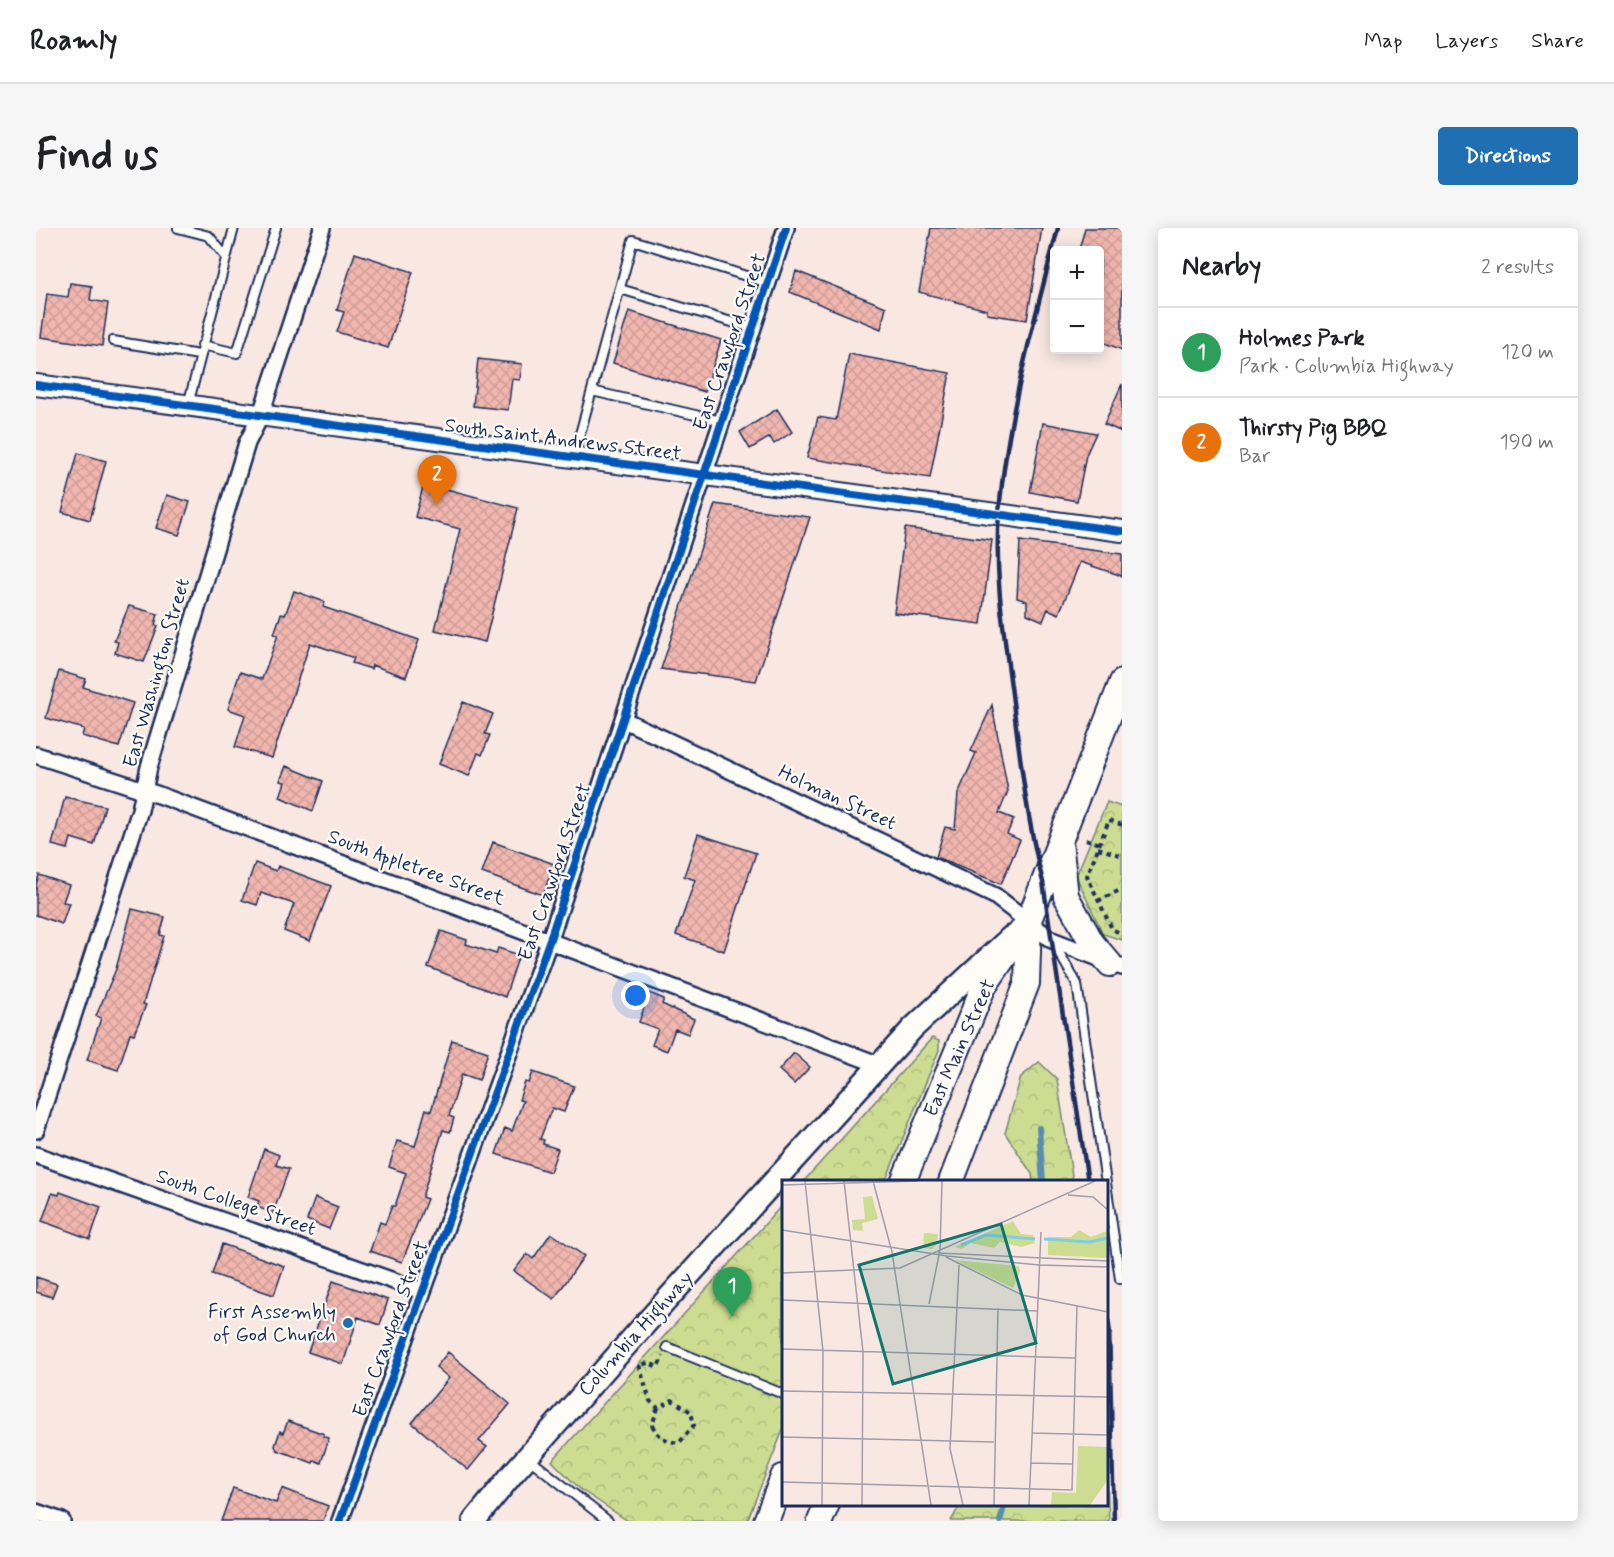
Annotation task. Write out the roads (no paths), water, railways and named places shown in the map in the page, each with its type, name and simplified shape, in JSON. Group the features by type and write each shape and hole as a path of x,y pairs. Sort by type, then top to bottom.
{"main road":[{"name":"East Main Street","path":"904,1180 983,988 1029,920 1122,682"},
{"path":"1060,836 1065,896 1092,943 1116,966"},
{"name":"East Main Street","path":"952,1180 1027,982 1029,920"},
{"name":"Columbia Highway","path":"474,1521 527,1457 913,1028 1029,920"},
{"path":"766,1521 782,1480"},
{"path":"820,1521 826,1506"}],"street":[{"name":"East Washington Street","path":"36,1130 140,810 247,443 260,417 321,228"},
{"name":"East Crawford Street","path":"340,1521 550,939 624,720 702,475 786,228"},
{"name":"South Saint Andrews Street","path":"36,386 1122,531"},
{"name":"Holman Street","path":"624,720 995,896 1052,940 1116,966"},
{"name":"South Appletree Street","path":"36,755 145,790 550,939 880,1065"},
{"name":"South College Street","path":"36,1155 422,1291"},
{"path":"36,1512 63,1521"}],"lane":[{"path":"178,228 209,236 226,257"},
{"path":"188,407 202,345 234,228"},
{"path":"202,345 237,353 276,228"},
{"path":"573,457 633,240 768,282"},
{"path":"620,289 752,328"},
{"path":"112,341 200,355"},
{"path":"592,390 721,421"},
{"path":"1052,940 1077,984 1106,1180"},
{"path":"1107,1190 1120,1279"},
{"path":"667,1347 782,1394"},
{"path":"527,1457 608,1521"}],"waterway":[{"path":"1039,1128 1043,1180"},
{"path":"1000,1521 1004,1506"}],"railway":[{"path":"1058,228 1023,369 1008,441 999,513 998,558 1003,626 1024,789 1043,882 1088,1180"},
{"path":"1107,1311 1110,1333"},
{"path":"1109,1326 1114,1521"}],"place":[{"name":"Thirsty Pig BBQ","path":"437,505"},
{"name":"Holmes Park","path":"732,1317"},
{"name":"First Assembly of God Church","path":"348,1323"}]}
